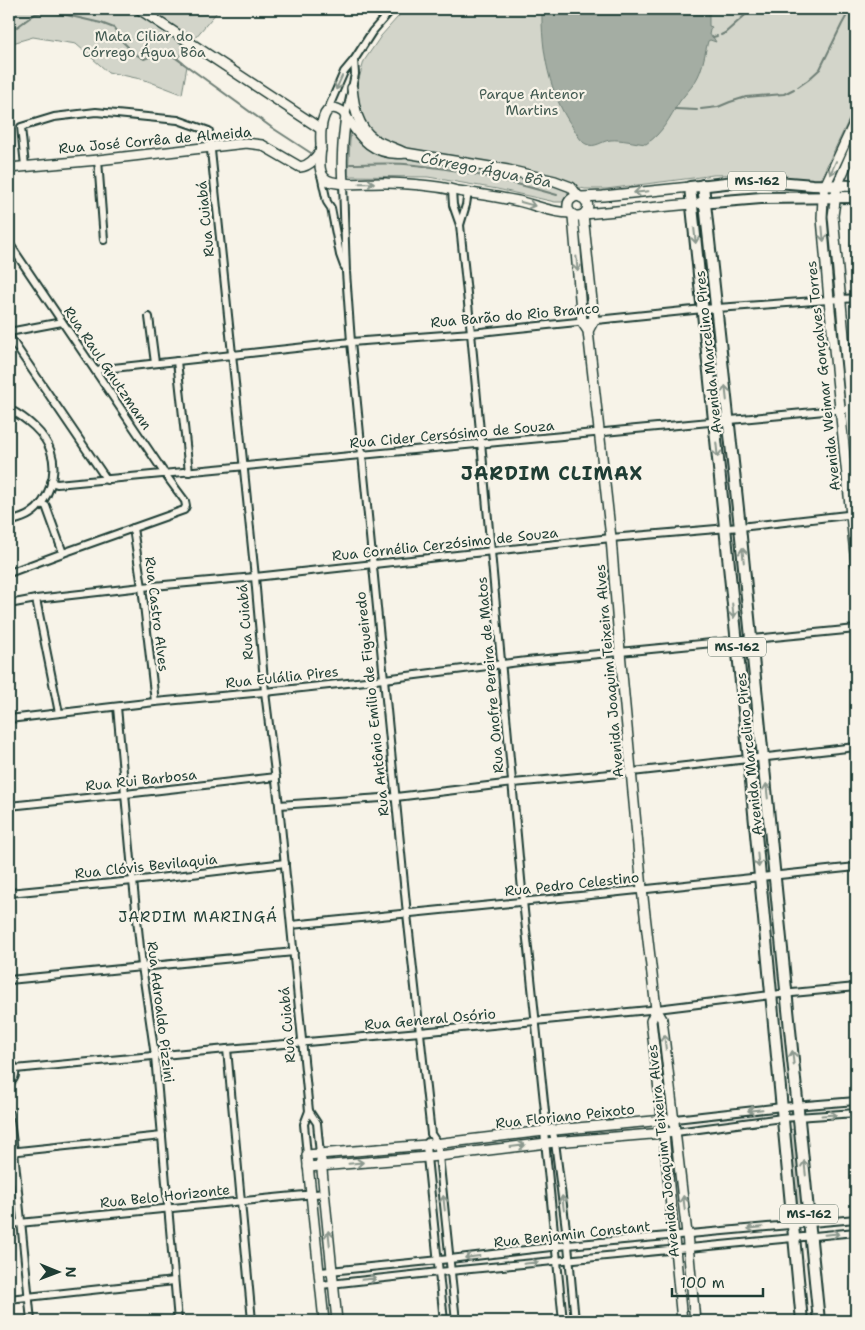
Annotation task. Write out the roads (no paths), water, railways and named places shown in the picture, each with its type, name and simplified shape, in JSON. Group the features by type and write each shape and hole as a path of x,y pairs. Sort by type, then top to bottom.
{"main road":[{"name":"MS-162","path":"690,187 752,180 826,186 856,186"},
{"name":"Avenida Marcelino Pires","path":"704,185 716,308 730,420 819,1321"},
{"name":"Avenida Marcelino Pires","path":"690,187 749,760 802,1321"},
{"name":"MS-162","path":"691,204 761,198 856,197"}],"street":[{"path":"139,9 321,129"},
{"name":"Rua Antônio Emílio de Figueiredo","path":"346,272 340,256 333,216 327,202 321,175 321,129 325,113 344,72 372,32 392,9"},
{"name":"Rua Antônio Emílio de Figueiredo","path":"354,60 352,88 342,142 346,272 351,342 407,914 431,1134 437,1143 439,1156 456,1321"},
{"path":"352,88 355,107 360,121 366,130 373,138 406,153"},
{"path":"328,109 340,109 360,137 378,150 508,170 556,181 571,187 588,205 587,212 584,215 594,320 588,331"},
{"name":"Rua Cuiabá","path":"25,166 21,127 54,117 96,112 178,120 209,131 265,692 276,777 294,952 309,1111 304,1124 324,1321"},
{"path":"853,141 856,119"},
{"name":"Avenida Weimar Gonçalves Torres","path":"853,141 837,186 833,216 840,299 853,408 856,467"},
{"name":"Avenida Weimar Gonçalves Torres","path":"853,141 826,186 822,218 829,300 854,514 856,564"},
{"name":"Rua José Corrêa de Almeida","path":"9,168 246,143 262,145 300,168 308,165 321,150"},
{"path":"98,160 104,240"},
{"path":"321,175 332,182 386,182 423,185 468,192 519,202 578,217 691,204"},
{"path":"582,322 569,202 574,197 690,187"},
{"name":"Rua Onofre Pereira de Matos","path":"452,190 453,205 460,225 471,333 523,902 546,1121 555,1142 570,1260 575,1321"},
{"name":"Rua Onofre Pereira de Matos","path":"460,225 468,192"},
{"path":"453,205 466,206"},
{"name":"Rua Raul Gnutzmann","path":"9,243 185,501 186,506 184,510 133,528"},
{"name":"Rua Barão do Rio Branco","path":"95,370 351,342 471,333 703,309 856,298"},
{"path":"582,310 592,308"},
{"path":"149,317 155,363"},
{"path":"9,332 62,322"},
{"name":"Avenida Joaquim Teixeira Alves","path":"582,322 588,331 600,432 642,889 656,1009 662,1019 676,1132 695,1321"},
{"path":"9,336 107,480"},
{"path":"177,361 189,472"},
{"name":"Rua Cider Cersósimo de Souza","path":"51,482 57,484 107,480 853,408"},
{"path":"9,409 31,423 45,440 52,459 51,482 41,504 27,516 9,522"},
{"path":"41,504 46,506 63,552"},
{"name":"Rua Cornélia Cerzósimo de Souza","path":"9,604 36,599 142,587 255,577 611,538 740,527 854,514"},
{"path":"9,573 133,528"},
{"name":"Rua Castro Alves","path":"133,528 142,587 155,702"},
{"path":"36,599 59,713"},
{"name":"Rua Eulália Pires","path":"9,719 384,679 501,664 856,629"},
{"name":"Rua Adroaldo Pizzini","path":"118,707 142,966 155,1056 178,1321"},
{"path":"279,805 396,796 749,760 856,747"},
{"name":"Rua Rui Barbosa","path":"9,806 276,777"},
{"name":"Rua Clóvis Bevilaquia","path":"9,893 285,864"},
{"name":"Rua Pedro Celestino","path":"291,925 856,867"},
{"path":"9,980 294,952"},
{"name":"Rua General Osório","path":"15,1069 536,1021 856,987"},
{"name":"Avenida Joaquim Teixeira Alves","path":"656,1009 651,1021 663,1120 682,1321"},
{"path":"227,1049 252,1321"},
{"path":"9,1063 15,1069 14,1078 9,1083"},
{"name":"Rua Floriano Peixoto","path":"307,1155 426,1145 549,1130 856,1101"},
{"name":"Rua Cuiabá","path":"309,1111 317,1123 337,1321"},
{"path":"9,1113 11,1151 21,1223 31,1321"},
{"name":"Rua Floriano Peixoto","path":"308,1167 439,1156 555,1142 664,1134 782,1118 856,1113"},
{"name":"Rua Onofre Pereira de Matos","path":"549,1130 546,1143 563,1321"},
{"path":"431,1134 426,1145 444,1321"},
{"path":"11,1151 162,1136"},
{"name":"Rua Belo Horizonte","path":"9,1224 325,1193"},
{"name":"Rua Benjamin Constant","path":"320,1272 555,1247 856,1219"},
{"name":"Rua Benjamin Constant","path":"320,1285 556,1260 856,1232"},
{"path":"9,1298 174,1281"}],"waterway":[{"path":"721,35 752,9"},
{"path":"798,87 820,69 842,24 853,9"},
{"name":"Córrego Água Bôa","path":"9,28 17,27 35,14 48,11 101,23 114,28 123,42 135,54 144,59 164,51 173,56 271,127 314,155"},
{"path":"713,37 717,36"},
{"path":"701,109 718,107 746,97 784,94 794,89"},
{"path":"675,109 697,110"},
{"name":"Córrego Água Bôa","path":"350,164 405,164 443,169 501,180 557,195"},
{"name":"Córrego Água Bôa","path":"597,201 604,200"}],"district":[{"name":"JARDIM CLIMAX","path":"552,473"},
{"name":"JARDIM MARINGÁ","path":"198,917"}],"park label":[{"name":"Mata Ciliar do Córrego Água Bôa","path":"144,44"},
{"name":"Parque Antenor Martins","path":"532,102"}]}
